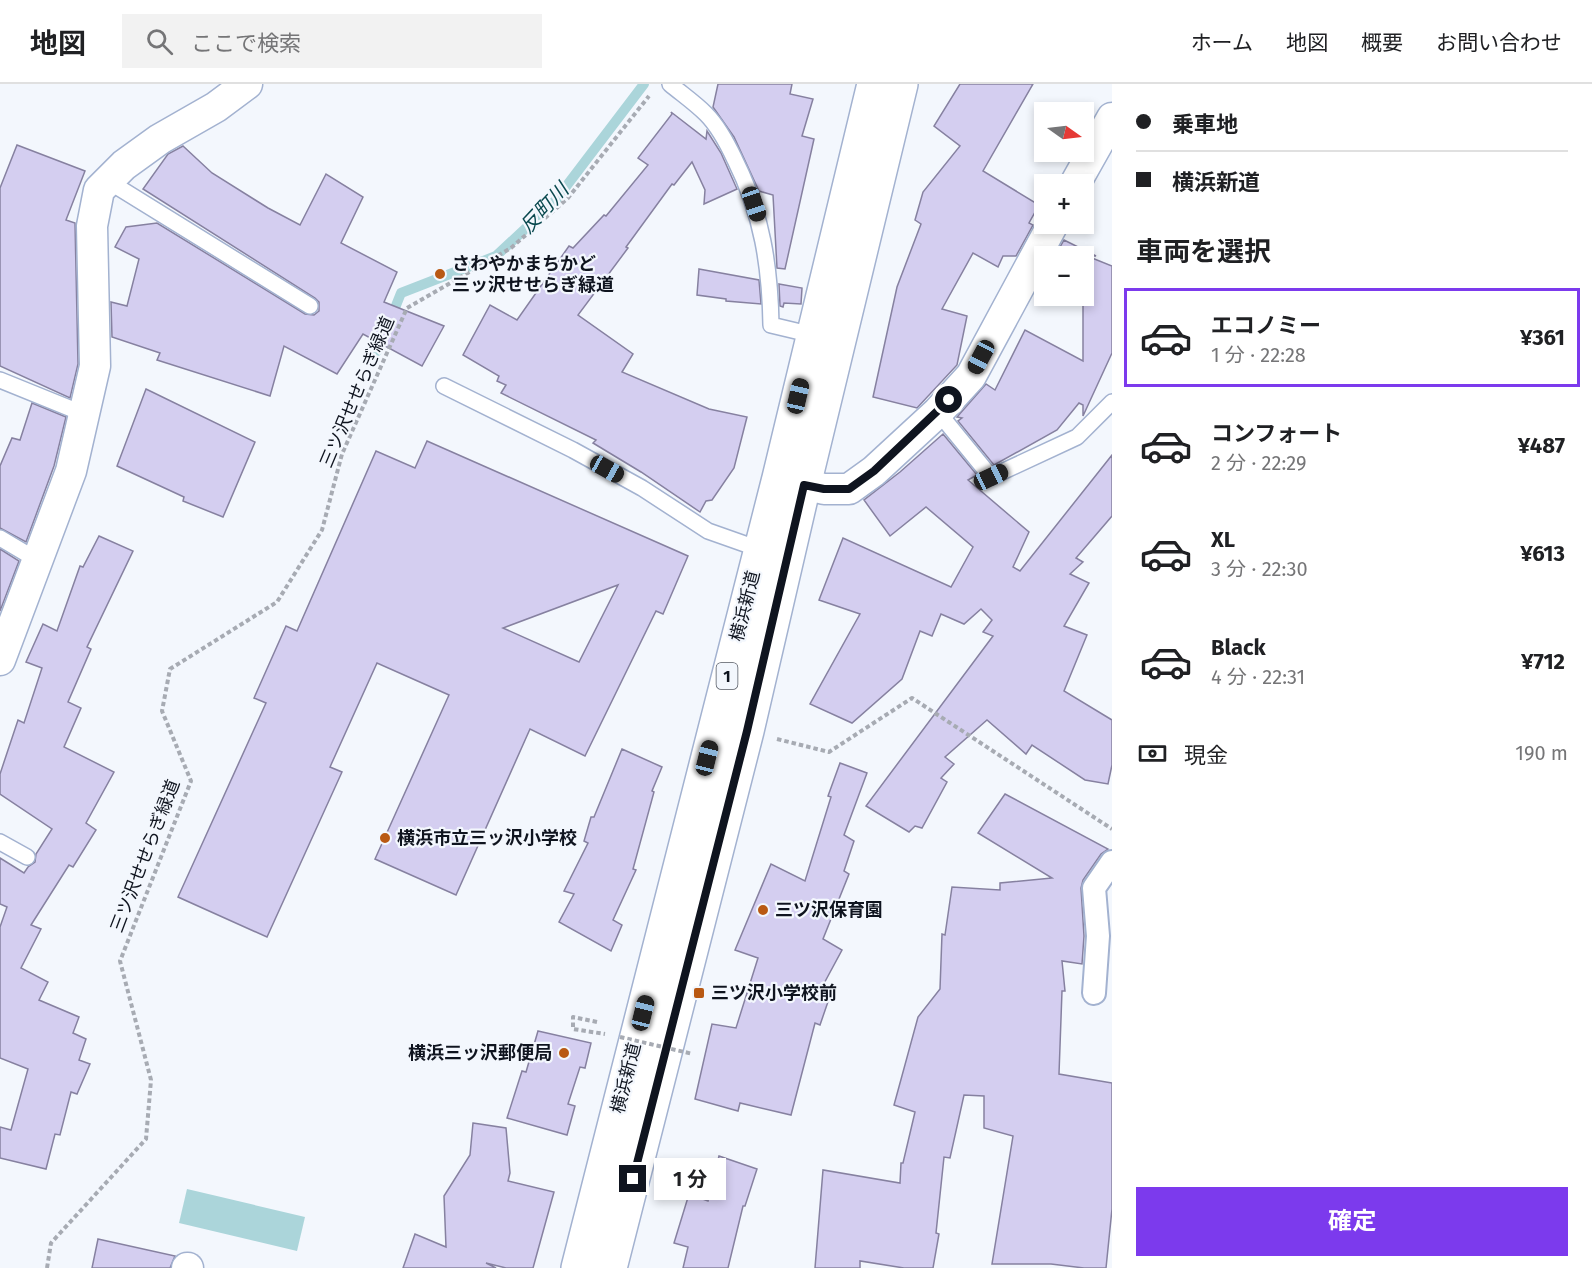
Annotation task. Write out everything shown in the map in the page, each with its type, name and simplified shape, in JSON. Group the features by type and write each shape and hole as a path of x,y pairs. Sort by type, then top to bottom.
{"highway":[{"name":"横浜新道","path":"610,1268 747,731 791,481 813,335 874,84"},
{"name":"横浜新道","path":"578,1268 759,549 791,481 901,84"}],"street":[{"path":"0,660 70,471 95,366 92,226 99,190 124,165 160,140 216,107 247,84"},
{"path":"1080,174 1110,125"},
{"path":"791,481 824,489 849,489 874,471 938,412 971,376 1048,234"},
{"path":"1094,993 1098,936 1094,888 1112,862"}],"lane":[{"path":"670,84 707,115 728,146 747,183 761,225 768,264 771,325 813,335"},
{"path":"108,181 310,306"},
{"path":"0,380 84,414"},
{"path":"444,386 573,450 642,488 708,531 759,549"},
{"path":"938,412 991,477 1077,437 1112,402"},
{"path":"0,538 38,560"},
{"path":"0,842 27,856"}],"path":[{"name":"三ツ沢せせらぎ緑道","path":"47,1268 51,1243 146,1139 151,1080 120,961 191,781 162,711 170,669 277,602 322,531 342,453 407,308 512,248 568,198 652,93"},
{"path":"747,731 829,752 912,698 1112,830"},
{"path":"597,1022 573,1017 573,1029 622,1037 693,1054"}],"water":[{"path":"187,1189 305,1217 297,1251 179,1223"}],"building":[{"path":"718,84 792,84 790,94 813,99 802,136 814,139 785,269 777,268 773,195 759,191 734,137 713,107"},
{"path":"960,84 1033,84 983,171 1034,202 1034,214 1029,223 1033,225 1016,256 1003,256 998,267 973,253 942,309 967,316 957,365 917,408 873,397 897,287 921,224 915,220 923,192 960,146 934,126"},
{"path":"671,112 706,139 707,131 721,153 737,189 704,204 705,190 692,162 674,185 672,184 578,315 633,354 622,372 709,409 747,417 734,468 712,500 706,501 700,512 593,443 596,440 501,393 506,385 497,381 499,376 463,355 490,305 517,320 569,246 573,248 604,215 606,216 648,165 638,158 672,114"},
{"path":"17,145 85,171 66,220 75,223 78,364 70,398 0,366 0,188"},
{"path":"183,146 212,173 300,225 326,174 363,197 341,243 397,272 384,302 444,326 422,366 363,334 337,374 284,346 270,396 157,360 160,353 112,337 111,302 127,306 139,259 115,247 126,227 157,223 305,314 314,315 319,311 319,302 315,298 143,189 168,154"},
{"path":"1064,240 1076,246 1061,246"},
{"path":"1094,259 1112,266 1112,353 1083,416 1083,405 1079,403 1057,430 994,465 958,421 962,418 957,417 986,384 995,390 1025,330 1083,361 1083,306 1094,306"},
{"path":"699,269 759,280 761,304 726,301 726,299 697,295"},
{"path":"779,284 802,288 801,304 784,303 783,307 780,306"},
{"path":"146,389 255,442 223,517 183,501 184,497 117,466"},
{"path":"32,403 66,417 54,466 26,542 0,528 0,466 12,438 20,440"},
{"path":"943,434 977,475 968,480 1029,532 1013,567 1020,571 1112,455 1112,516 1076,558 1083,562 1070,574 1089,583 1064,626 1087,635 1064,691 1112,720 1112,765 1108,784 1085,780 1032,745 1026,754 987,720 945,757 954,764 941,778 947,782 922,828 915,826 909,832 866,806 993,636 983,632 992,620 981,609 964,624 941,614 932,636 920,631 902,679 852,723 810,704 860,614 819,600 843,538 951,587 973,547 926,507 890,536 864,500"},
{"path":"427,441 688,556 663,614 656,611 585,756 530,729 456,895 375,859 449,695 377,663 330,767 342,772 267,937 178,897 266,703 254,698 286,626 297,631 376,451 415,468","holes":["618,585 579,662 503,628"]},
{"path":"99,536 133,551 87,647 91,649 68,702 81,708 64,747 114,772 86,823 96,830 73,867 69,865 31,925 41,929 21,968 48,982 39,1000 79,1017 73,1033 86,1039 79,1060 90,1064 77,1094 71,1092 60,1135 55,1134 46,1169 0,1158 0,1127 11,1130 28,1069 0,1058 0,927 7,907 0,904 0,858 24,873 35,862 36,854 52,829 0,794 0,774 18,720 24,723 42,668 26,662 43,624 57,631 80,566 83,567"},
{"path":"0,549 19,561 0,611"},
{"path":"622,749 662,767 652,791 654,792 633,869 636,870 613,920 622,925 611,951 559,922 574,894 564,891 588,843 584,841 591,817 594,817"},
{"path":"840,763 867,773 844,835 854,841 844,871 849,874 823,939 842,950 821,989 831,993 820,1025 815,1023 791,1115 740,1103 738,1111 695,1099 712,1024 736,1028 758,958 735,950 771,864 805,881 831,797 828,796"},
{"path":"1005,794 1108,849 1101,854 1083,880 1081,888 1084,936 1082,964 1062,961 1065,991 1062,991 1059,1074 1112,1083 1112,1209 1106,1268 1051,1264 992,1264 1013,1136 984,1128 984,1096 964,1095 950,1158 944,1157 936,1233 939,1234 933,1268 904,1268 860,1261 860,1268 815,1268 823,1170 900,1183 901,1163 903,1163 915,1112 894,1105 918,1017 940,989 942,934 945,935 952,887 1000,890 1000,883 1052,878 978,833"},
{"path":"538,1031 591,1043 585,1068 580,1067 568,1104 575,1106 567,1135 507,1118 522,1071 526,1072"},
{"path":"473,1123 506,1128 510,1173 508,1181 554,1192 533,1268 506,1268 486,1263 496,1268 403,1268 415,1234 446,1247 444,1196 470,1155"},
{"path":"719,1156 757,1169 745,1206 743,1206 728,1268 683,1268 688,1247 674,1243 689,1194 708,1201"},
{"path":"98,1239 175,1256 170,1268 92,1268"}],"waterway":[{"name":"反町川","path":"391,318 401,293 496,256 555,201 644,84"},
{"name":"反町川","path":"377,351 385,332"}],"place":[{"name":"さわやかまちかど 三ッ沢せせらぎ緑道","path":"440,274"},
{"name":"横浜市立三ッ沢小学校","path":"385,838"},
{"name":"三ツ沢保育園","path":"763,910"},
{"name":"三ツ沢小学校前","path":"699,993"},
{"name":"横浜三ッ沢郵便局","path":"564,1053"}],"route":[{"path":"633,1179 747,731 804,485 824,489 849,489 874,471 949,400"}]}
